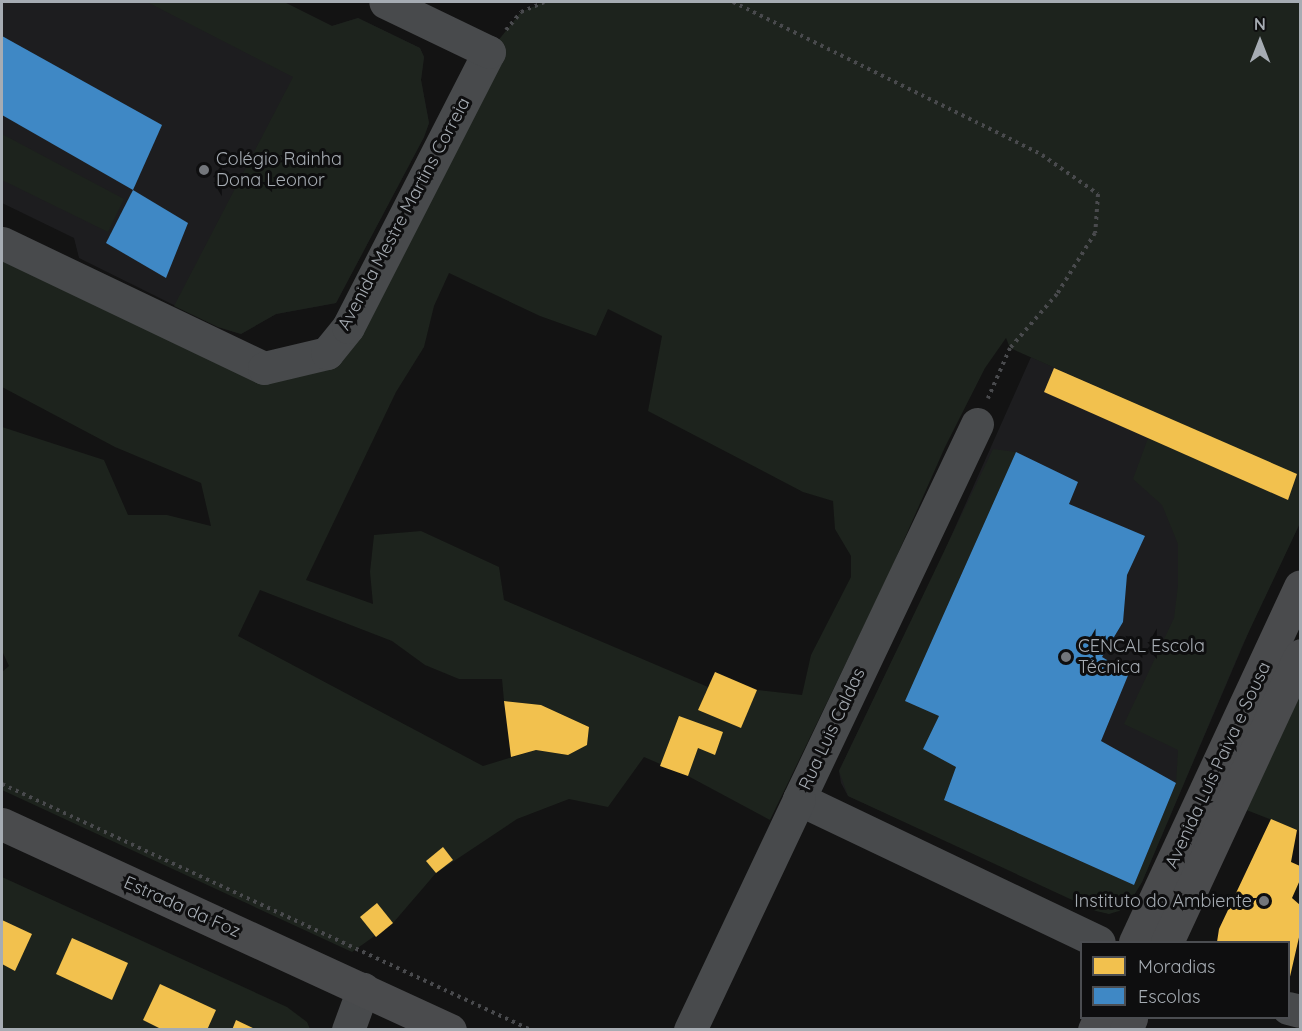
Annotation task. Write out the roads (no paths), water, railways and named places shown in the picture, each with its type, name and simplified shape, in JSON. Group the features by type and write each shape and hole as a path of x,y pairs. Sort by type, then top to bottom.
{"main road":[{"name":"Avenida Luís Paiva e Sousa","path":"1135,941 1300,586"},
{"name":"Avenida Luís Paiva e Sousa","path":"1167,941 1299,661"},
{"name":"Estrada da Foz","path":"2,824 450,1029"}],"street":[{"name":"Avenida Mestre Martins Correia","path":"2,243 264,368 327,353 348,327 489,52 385,2"},
{"name":"Rua Luis Caldas","path":"976,424 799,800 1097,941"},
{"path":"690,1029 799,800"},
{"path":"348,1029 363,989"}],"place":[{"name":"Colégio Rainha Dona Leonor","path":"204,170"},
{"name":"CENCAL Escola Técnica","path":"1066,657"},
{"name":"Instituto do Ambiente","path":"1264,901"}]}
